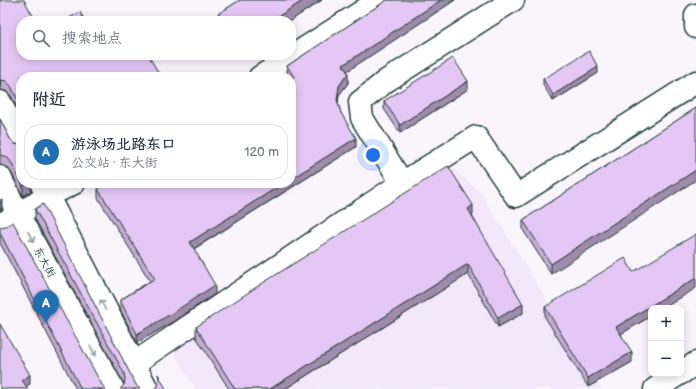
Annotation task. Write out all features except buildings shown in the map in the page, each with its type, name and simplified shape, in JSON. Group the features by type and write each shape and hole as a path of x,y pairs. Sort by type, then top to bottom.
{"street":[{"path":"296,54 380,0"},
{"path":"402,183 362,118 360,102 386,81 513,0"},
{"path":"696,15 696,27"},
{"path":"268,72 286,60"},
{"path":"133,364 402,183 476,137 516,196 696,82"},
{"path":"0,102 16,133"},
{"name":"东大街","path":"0,177 18,214 113,389"},
{"path":"0,225 18,214 44,190 147,389"},
{"path":"684,370 696,363"},
{"path":"656,389 674,377"}],"shaded area":[{"path":"448,164 481,193 601,389 196,389 171,349"}],"place":[{"name":"游泳场北路东口","path":"46,323"}]}
